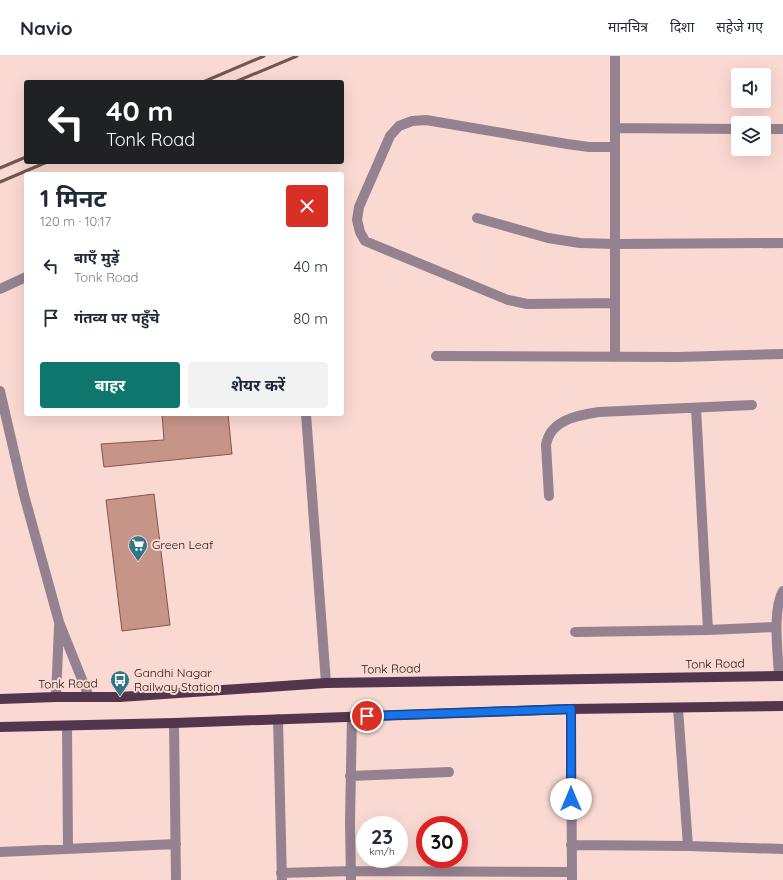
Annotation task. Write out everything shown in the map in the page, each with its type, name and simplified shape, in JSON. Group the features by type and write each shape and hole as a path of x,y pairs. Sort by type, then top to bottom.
{"main road":[{"name":"Tonk Road","path":"0,699 120,697 326,683 781,676"},
{"path":"0,727 174,723 571,709 783,706"}],"street":[{"path":"615,56 615,357"},
{"path":"615,147 589,147 426,120 412,121 399,126 390,136 360,207 357,220 360,232 365,241 508,300 527,304 615,303"},
{"path":"615,128 731,129"},
{"path":"771,129 783,129"},
{"path":"477,218 548,238 580,243 783,243"},
{"path":"0,289 24,278"},
{"path":"436,356 678,357 783,354"},
{"path":"0,391 24,495 59,622 89,697"},
{"path":"549,496 547,440 554,428 565,421 580,415 599,412 752,405"},
{"path":"696,408 708,630"},
{"path":"306,416 326,683"},
{"path":"781,676 776,627 779,597 783,591"},
{"path":"56,697 59,622"},
{"path":"575,632 708,630 776,627"},
{"path":"678,708 688,846"},
{"path":"278,719 282,877 571,876 571,709"},
{"path":"351,876 350,776 352,716"},
{"path":"174,723 176,880"},
{"path":"67,726 68,849"},
{"path":"350,776 449,772"},
{"path":"0,852 176,844"},
{"path":"571,844 783,849"}],"building":[{"path":"162,416 228,416 232,454 104,467 101,444 164,440"},
{"name":"Green Leaf","path":"154,494 170,625 122,631 106,500"}],"railway":[{"path":"208,80 264,56"},
{"path":"240,80 297,56"},
{"path":"0,168 24,158"},
{"path":"0,182 42,164"}],"place":[{"name":"Green Leaf","path":"138,562"},
{"name":"Gandhi Nagar Railway Station","path":"120,697"}],"route":[{"path":"367,716 571,709 571,799"}]}
